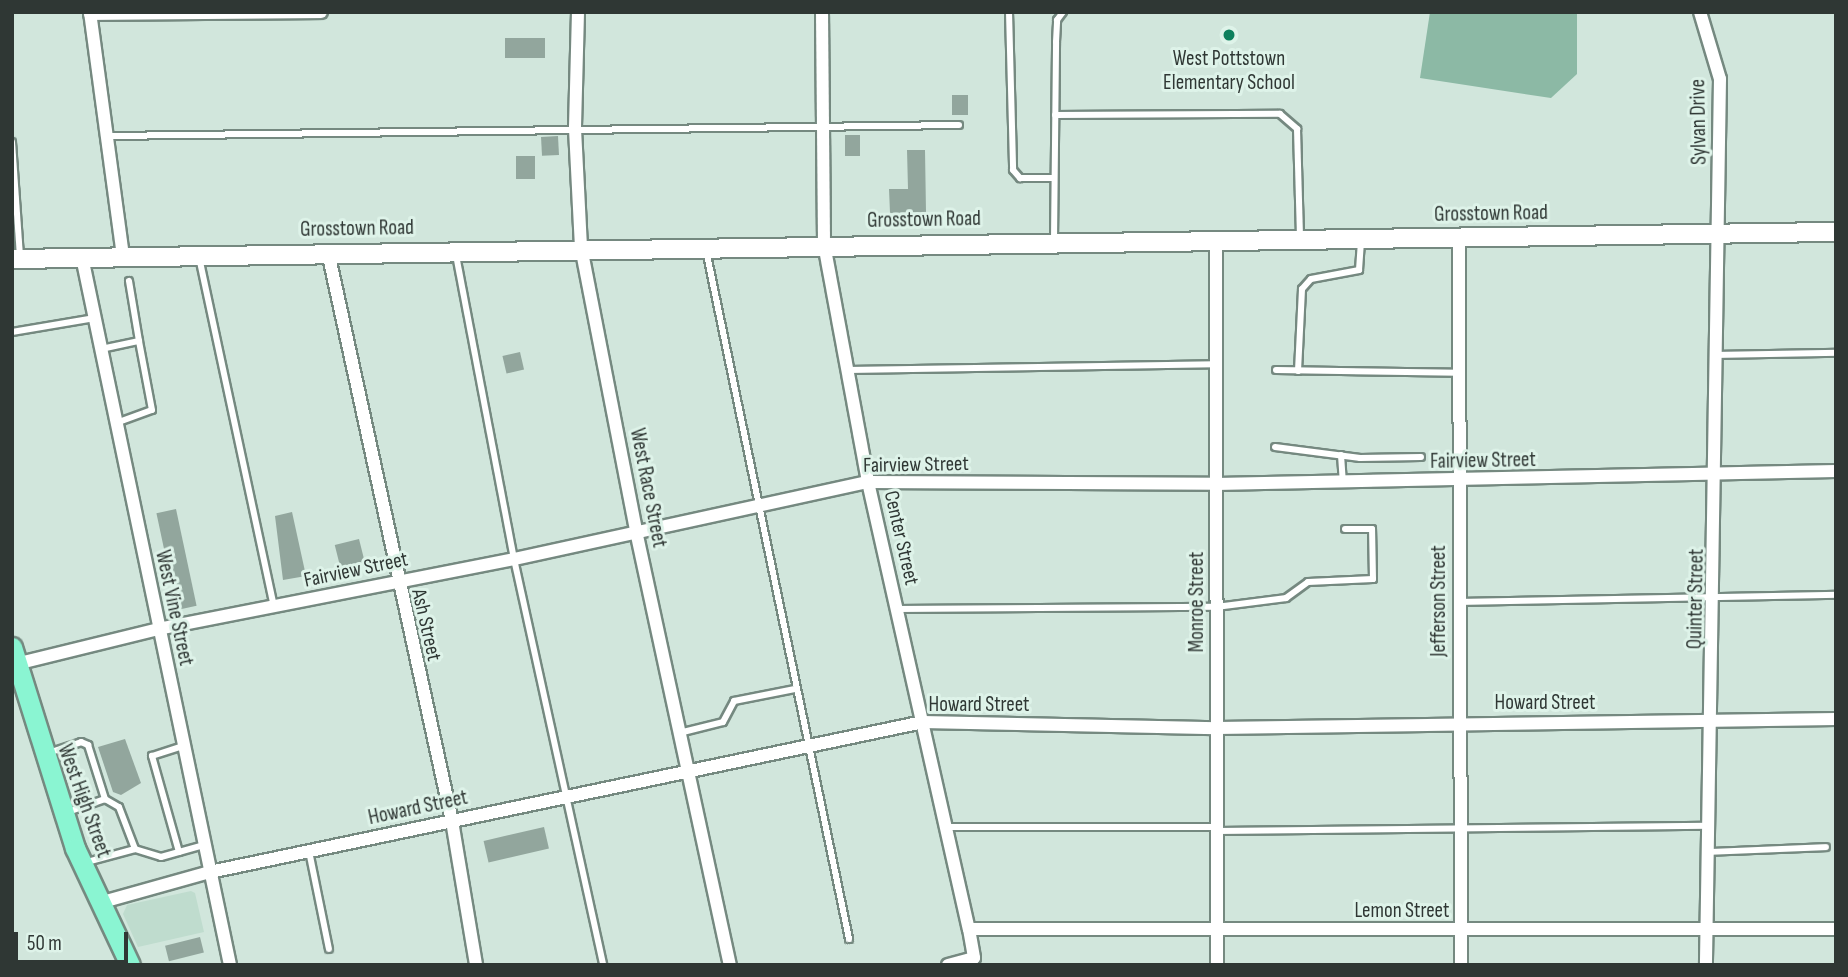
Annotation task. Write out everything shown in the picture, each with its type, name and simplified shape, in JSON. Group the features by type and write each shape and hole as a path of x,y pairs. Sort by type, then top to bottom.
{"main road":[{"name":"West High Street","path":"14,655 43,754 82,863 130,965"}],"street":[{"path":"123,256 109,136 90,13 321,12"},
{"name":"West Race Street","path":"578,12 575,129 581,247 636,531 730,965"},
{"name":"Center Street","path":"822,12 824,244 868,482 974,958 948,965"},
{"name":"Sylvan Drive","path":"1700,12 1720,79 1719,234"},
{"name":"Grosstown Road","path":"16,259 705,245 1836,232"},
{"name":"Quinter Street","path":"1706,965 1713,722 1719,234"},
{"name":"Monroe Street","path":"1216,238 1217,965"},
{"name":"Jefferson Street","path":"1459,238 1458,723 1461,965"},
{"name":"Ash Street","path":"328,252 396,581 452,821 476,965"},
{"name":"West Vine Street","path":"82,257 230,965"},
{"name":"Fairview Street","path":"14,655 274,608 868,482 1216,484 1836,471"},
{"name":"Howard Street","path":"99,903 209,873 309,851 570,798 687,769 923,722 1217,728 1836,719"},
{"name":"Lemon Street","path":"969,929 1836,929"}],"lane":[{"path":"1009,12 1013,170 1020,178 1054,178"},
{"path":"1054,240 1057,20 1063,12"},
{"path":"1055,115 1279,114 1297,129 1300,237"},
{"path":"109,136 959,125"},
{"path":"12,142 16,259"},
{"path":"1298,371 1302,289 1311,279 1359,270 1361,237"},
{"path":"705,245 807,747 849,939"},
{"path":"456,250 514,559 570,798 603,965"},
{"path":"198,255 274,608"},
{"path":"116,423 152,410 129,281"},
{"path":"12,332 95,318"},
{"path":"101,349 139,341"},
{"path":"1716,355 1836,353"},
{"path":"846,370 1215,364"},
{"path":"1276,370 1458,373"},
{"path":"1275,447 1341,455 1421,457"},
{"path":"1341,455 1343,482"},
{"path":"897,609 1216,607 1286,598 1308,582 1373,579 1372,529 1345,530"},
{"path":"1458,602 1836,595"},
{"path":"679,733 723,722 734,701 795,689"},
{"path":"43,754 81,742 88,745 105,799 119,807 135,849"},
{"path":"179,852 152,756 183,746"},
{"path":"64,814 105,799"},
{"path":"946,827 1459,829 1709,826"},
{"path":"82,863 135,849 161,857 204,845"},
{"path":"1708,852 1826,848"},
{"path":"309,851 329,949"}],"shaded area":[{"path":"1430,12 1577,12 1577,74 1551,98 1420,78"},
{"path":"191,891 195,893 204,932 138,947 123,914 127,905"}],"building":[{"path":"505,38 545,38 545,58 505,58"},
{"path":"952,95 968,95 968,115 952,115"},
{"path":"845,135 860,135 860,156 845,156"},
{"path":"558,136 559,155 542,156 541,137"},
{"path":"907,150 925,150 926,212 890,213 889,189 908,189"},
{"path":"516,156 535,156 535,179 516,179"},
{"path":"520,352 524,370 507,374 502,356"},
{"path":"176,509 197,606 177,610 156,513"},
{"path":"292,512 306,576 283,580 275,516"},
{"path":"359,539 365,563 341,569 335,545"},
{"path":"125,739 141,783 121,795 113,792 98,747"},
{"path":"544,827 549,848 489,862 484,841"},
{"path":"200,937 204,953 169,961 165,946"}],"place":[{"name":"West Pottstown Elementary School","path":"1229,35"}]}
